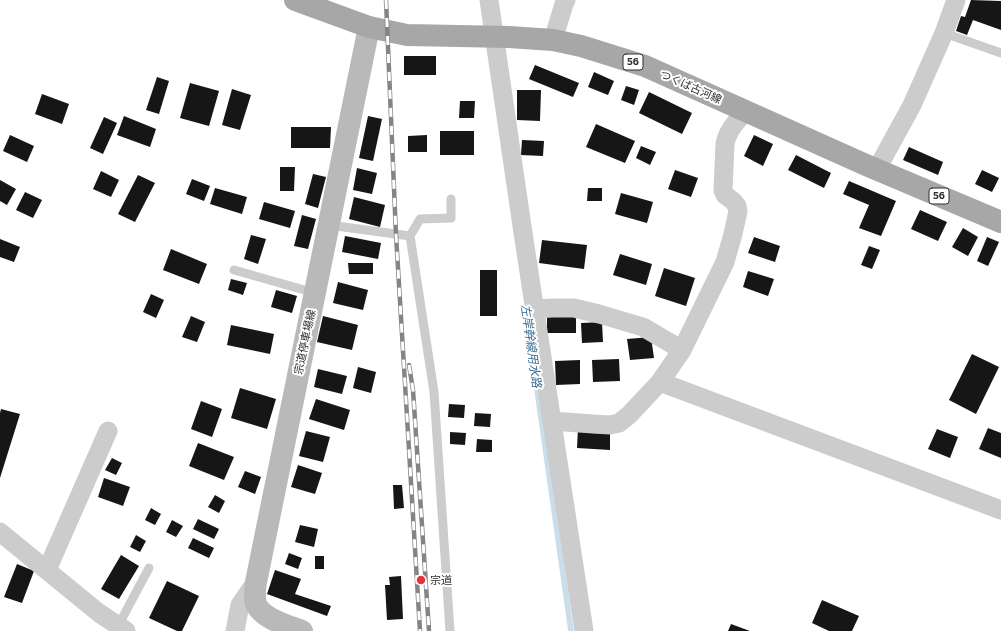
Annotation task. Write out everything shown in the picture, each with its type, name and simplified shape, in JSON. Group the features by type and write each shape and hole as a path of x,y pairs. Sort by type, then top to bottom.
{"main road":[{"name":"つくば古河線","path":"295,0 369,27 407,34 494,36 554,40 580,46 645,66 877,169 1001,222"},
{"name":"宗道停車場線","path":"302,631 268,617 259,610 256,601 256,582 369,27"}],"street":[{"path":"489,0 534,309 584,631"},
{"path":"554,40 566,0"},
{"path":"877,169 912,105 944,33 956,0"},
{"path":"552,421 610,425 619,423 629,415 660,382 682,350 725,262 734,234 738,211 737,206 726,195 724,190 725,144 726,138 732,127 745,111"},
{"path":"534,309 574,308 599,314 643,327 682,350"},
{"path":"660,382 1001,510"},
{"path":"47,570 108,432"},
{"path":"1,536 47,570 99,613 122,628"},
{"path":"234,631 240,605 256,582"}],"lane":[{"path":"944,33 1001,53"},
{"path":"450,631 434,392 410,236 420,219 451,218 451,199"},
{"path":"329,225 410,236"},
{"path":"234,270 315,293"},
{"path":"122,628 149,568"}],"building":[{"path":"971,0 1001,1 1001,30 973,20 967,35 956,31 961,16 965,17"},
{"path":"404,56 436,56 436,75 404,75"},
{"path":"535,65 579,83 573,97 529,79"},
{"path":"594,72 614,81 608,95 588,87"},
{"path":"157,77 169,81 159,114 146,110"},
{"path":"190,83 219,91 209,126 180,118"},
{"path":"626,86 639,90 634,105 621,100"},
{"path":"232,89 251,95 240,130 222,125"},
{"path":"517,90 541,90 540,121 517,120"},
{"path":"649,92 692,113 682,134 639,113"},
{"path":"42,94 69,104 62,124 35,114"},
{"path":"460,101 475,101 474,118 459,118"},
{"path":"124,116 156,129 150,147 117,135"},
{"path":"368,116 382,119 373,161 359,158"},
{"path":"104,117 117,123 103,154 90,148"},
{"path":"596,124 635,141 625,163 586,147"},
{"path":"291,127 331,127 330,148 291,148"},
{"path":"440,131 474,131 474,155 440,155"},
{"path":"10,135 34,146 27,162 3,151"},
{"path":"427,135 427,152 408,152 408,136"},
{"path":"754,135 773,144 763,166 744,156"},
{"path":"522,140 544,141 543,156 521,155"},
{"path":"641,146 656,152 650,165 636,158"},
{"path":"909,147 943,162 938,175 903,160"},
{"path":"796,155 831,173 824,188 788,170"},
{"path":"280,167 295,167 294,191 280,191"},
{"path":"357,168 377,173 372,194 353,190"},
{"path":"675,170 698,178 691,197 668,189"},
{"path":"982,170 999,178 992,192 975,184"},
{"path":"101,171 119,180 111,197 93,189"},
{"path":"313,174 326,177 318,208 305,204"},
{"path":"138,175 155,183 135,222 118,214"},
{"path":"192,179 210,186 204,201 186,194"},
{"path":"0,180 16,189 7,205 0,201"},
{"path":"849,181 896,201 881,236 859,228 869,205 843,194"},
{"path":"215,188 247,197 242,214 210,204"},
{"path":"588,188 602,188 602,201 587,201"},
{"path":"25,192 42,200 33,218 16,210"},
{"path":"621,193 653,202 647,223 615,214"},
{"path":"354,197 385,205 380,227 349,219"},
{"path":"264,202 295,211 290,228 259,219"},
{"path":"920,210 947,222 938,241 911,229"},
{"path":"302,215 316,219 308,249 294,246"},
{"path":"963,228 978,237 968,256 952,247"},
{"path":"251,235 266,239 258,264 244,259"},
{"path":"345,236 381,243 378,259 342,252"},
{"path":"754,237 780,246 775,262 748,253"},
{"path":"987,237 999,242 988,266 977,261"},
{"path":"0,239 20,247 14,262 0,257"},
{"path":"542,240 587,245 584,269 539,263"},
{"path":"869,246 880,250 872,269 861,265"},
{"path":"171,249 207,264 199,284 163,270"},
{"path":"620,254 652,264 646,285 613,275"},
{"path":"348,263 373,263 373,274 349,274"},
{"path":"664,268 695,278 686,306 655,296"},
{"path":"480,270 497,270 497,316 480,316"},
{"path":"748,271 774,279 768,296 743,287"},
{"path":"231,279 247,283 243,295 228,290"},
{"path":"338,282 368,290 363,310 333,303"},
{"path":"276,290 297,296 292,313 271,307"},
{"path":"151,294 164,300 156,318 143,312"},
{"path":"191,316 205,322 197,342 182,337"},
{"path":"323,316 358,325 352,350 317,342"},
{"path":"576,316 576,333 547,333 547,317"},
{"path":"602,322 603,342 582,343 581,323"},
{"path":"231,325 274,334 270,354 227,345"},
{"path":"651,337 654,358 630,360 627,339"},
{"path":"972,354 999,367 976,414 949,400"},
{"path":"619,359 620,381 593,382 592,360"},
{"path":"580,360 580,384 556,385 555,361"},
{"path":"358,367 376,372 371,393 353,388"},
{"path":"318,369 347,376 342,394 314,387"},
{"path":"240,388 276,399 267,429 231,418"},
{"path":"316,399 350,410 344,430 309,419"},
{"path":"201,401 222,409 212,437 191,429"},
{"path":"449,404 465,405 464,418 448,417"},
{"path":"1,409 20,414 0,478 0,413"},
{"path":"475,413 491,414 490,427 474,426"},
{"path":"578,428 610,430 610,450 577,448"},
{"path":"988,428 1001,433 1001,458 979,449"},
{"path":"937,429 958,437 950,458 928,449"},
{"path":"306,431 330,437 323,462 299,456"},
{"path":"450,432 466,433 465,445 450,444"},
{"path":"477,439 492,440 492,452 476,452"},
{"path":"198,443 234,457 224,480 189,466"},
{"path":"112,458 122,463 116,475 105,470"},
{"path":"298,465 322,473 315,494 291,487"},
{"path":"245,471 261,477 255,494 238,487"},
{"path":"104,478 130,487 123,506 98,497"},
{"path":"393,485 402,485 404,508 394,509"},
{"path":"215,495 225,501 219,513 208,507"},
{"path":"151,508 161,514 155,525 145,520"},
{"path":"198,519 219,529 214,539 193,529"},
{"path":"172,520 183,526 176,537 166,532"},
{"path":"300,525 318,529 314,547 295,542"},
{"path":"136,535 146,541 140,552 130,547"},
{"path":"193,538 214,548 209,558 188,548"},
{"path":"289,553 302,558 298,569 285,564"},
{"path":"121,555 139,566 119,599 101,589"},
{"path":"315,556 324,556 324,569 315,569"},
{"path":"17,564 34,571 22,603 4,597"},
{"path":"275,570 301,579 295,594 331,606 327,616 267,594"},
{"path":"401,576 403,619 387,620 385,585 390,585 389,577"},
{"path":"167,581 199,596 182,631 177,631 149,618"},
{"path":"822,600 859,616 852,631 829,631 812,623"},
{"path":"731,624 750,631 728,631"}],"waterway":[{"name":"左岸幹線用水路","path":"529,333 571,631"}],"railway":[{"path":"386,0 396,235 420,631"},
{"path":"409,365 413,390 429,631"}],"place":[{"name":"宗道","path":"421,580"}]}
